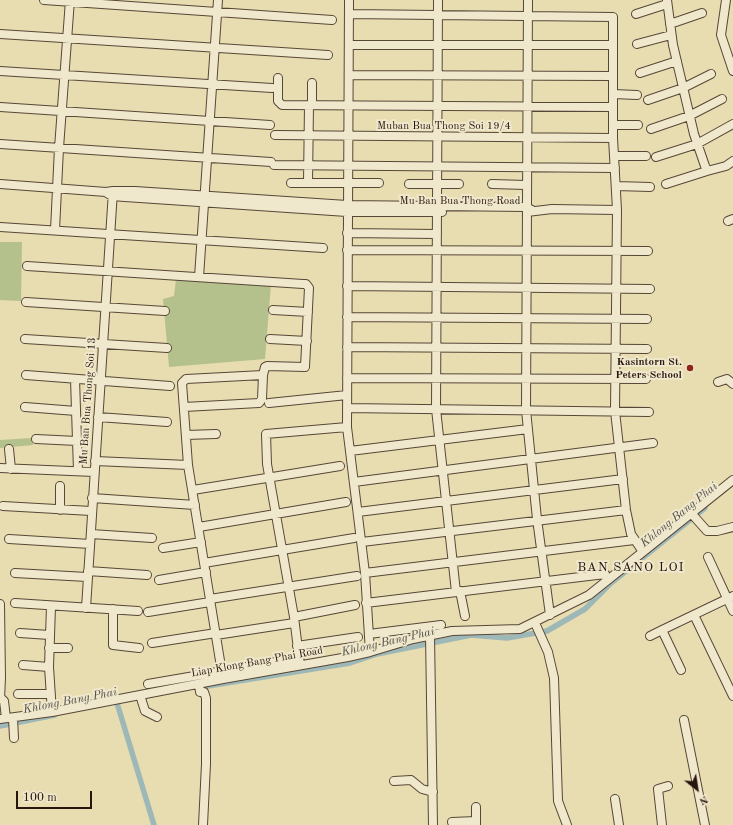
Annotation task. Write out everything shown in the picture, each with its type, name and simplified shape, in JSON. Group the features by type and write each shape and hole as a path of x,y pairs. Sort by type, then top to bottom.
{"street":[{"path":"44,0 332,20"},
{"path":"200,277 218,0"},
{"path":"349,0 346,378 347,427 362,542 361,574 366,603 370,652"},
{"path":"438,0 436,409 452,561 458,592 465,616"},
{"path":"528,0 526,77 526,185 528,210 525,348 526,410 537,520 550,615"},
{"path":"726,0 721,35 733,72"},
{"path":"55,230 59,148 70,1"},
{"path":"636,14 667,2 671,35 689,116 707,171"},
{"path":"670,24 702,13"},
{"path":"349,14 612,16 614,18 613,138 617,210 615,251 615,411 626,510 634,540 643,552"},
{"path":"0,34 328,55"},
{"path":"637,44 671,35"},
{"path":"349,45 613,45"},
{"path":"640,72 677,62"},
{"path":"0,71 272,88"},
{"path":"648,100 683,88 711,74"},
{"path":"349,75 526,77 613,76"},
{"path":"278,78 278,95 280,105 613,107"},
{"path":"308,183 308,135 312,83"},
{"path":"613,94 637,95"},
{"path":"651,128 689,116 722,99"},
{"path":"0,107 270,125"},
{"path":"656,157 697,144 733,124"},
{"path":"613,125 638,125"},
{"name":"Muban Bua Thong Soi 19/4","path":"275,135 613,138"},
{"path":"0,144 308,166 615,168"},
{"path":"615,156 646,156"},
{"path":"666,184 726,166 733,161"},
{"path":"291,183 379,183"},
{"name":"Mu Ban Bua Thong Road","path":"0,184 110,193 347,208 617,210"},
{"path":"409,184 459,184"},
{"path":"492,184 526,185"},
{"path":"616,186 650,187"},
{"name":"Mu Ban Bua Thong Soi 13","path":"86,608 91,511 106,308 110,234 110,193"},
{"path":"0,227 323,248"},
{"path":"347,233 437,234"},
{"path":"347,250 648,251"},
{"path":"27,266 306,284 309,288 305,367 265,367 263,375 262,399 259,403 184,407"},
{"path":"347,286 650,289"},
{"path":"26,302 165,311"},
{"path":"273,310 308,312"},
{"path":"347,317 647,319"},
{"path":"25,339 167,348"},
{"path":"270,339 307,341"},
{"path":"347,347 615,350 647,349"},
{"path":"148,684 223,675 188,465 182,383 186,379 263,375"},
{"path":"26,376 170,386"},
{"path":"346,378 646,379"},
{"path":"75,379 78,471"},
{"path":"718,382 727,379 733,384"},
{"path":"269,403 347,395"},
{"path":"25,407 76,411"},
{"path":"347,408 649,412"},
{"path":"98,417 167,422"},
{"path":"299,662 283,550 266,453 266,434 347,427"},
{"path":"350,451 528,429"},
{"path":"186,435 216,434"},
{"path":"36,439 77,441"},
{"path":"354,482 654,443"},
{"path":"9,448 12,468"},
{"path":"95,461 188,465"},
{"path":"193,490 340,466"},
{"path":"0,468 94,472"},
{"path":"358,512 623,479"},
{"name":"Liap Klong Bang Phai Road","path":"8,719 141,699 200,687 223,675 370,652 430,637 466,630 513,630 536,626 550,615 589,595 733,480"},
{"path":"60,486 60,510"},
{"path":"92,498 195,505"},
{"path":"199,527 277,515 346,502"},
{"path":"3,506 91,511"},
{"path":"362,542 626,510"},
{"path":"692,514 704,529 712,532 733,527"},
{"path":"91,534 152,538"},
{"path":"9,538 90,544"},
{"path":"204,563 354,538"},
{"path":"148,612 361,574 452,561 634,540"},
{"path":"163,548 201,542"},
{"path":"708,557 730,597 733,611"},
{"path":"15,572 147,575"},
{"path":"159,580 206,572"},
{"path":"366,603 605,574"},
{"path":"650,636 730,597"},
{"path":"15,603 138,611"},
{"path":"0,604 0,698 4,702 8,719 14,733"},
{"path":"152,643 216,634 294,620 355,605"},
{"path":"51,606 49,667 52,712"},
{"path":"113,609 113,645 139,648"},
{"path":"694,615 731,686 733,696"},
{"path":"369,634 441,625"},
{"path":"536,626 550,658 554,678 558,801 567,825"},
{"path":"662,630 681,670"},
{"path":"20,633 49,635"},
{"path":"297,646 358,636"},
{"path":"430,637 434,825"},
{"path":"49,648 68,648"},
{"path":"23,665 49,667"},
{"path":"200,687 206,695 206,764 203,825"},
{"path":"18,694 50,694"},
{"path":"141,699 148,714 157,717"},
{"path":"684,720 705,825"},
{"path":"394,781 411,780 422,788 433,792"},
{"path":"662,825 657,792 659,787 668,786"},
{"path":"615,799 619,825"},
{"path":"452,822 476,823 476,807"}],"green space":[{"path":"0,242 22,242 21,301 0,300"},
{"path":"176,279 271,284 265,359 169,367 163,299 174,296"},
{"path":"32,438 33,445 0,448 0,440"}],"waterway":[{"name":"Khlong Bang Phai","path":"208,686 350,663 377,654 471,635 507,638 547,631 585,609 611,583 705,508"},
{"path":"117,703 154,825"},
{"name":"Khlong Bang Phai","path":"0,726 55,715"}],"place":[{"name":"Kasintorn St. Peters School","path":"690,368"}],"district":[{"name":"BAN SANO LOI","path":"631,568"}]}
